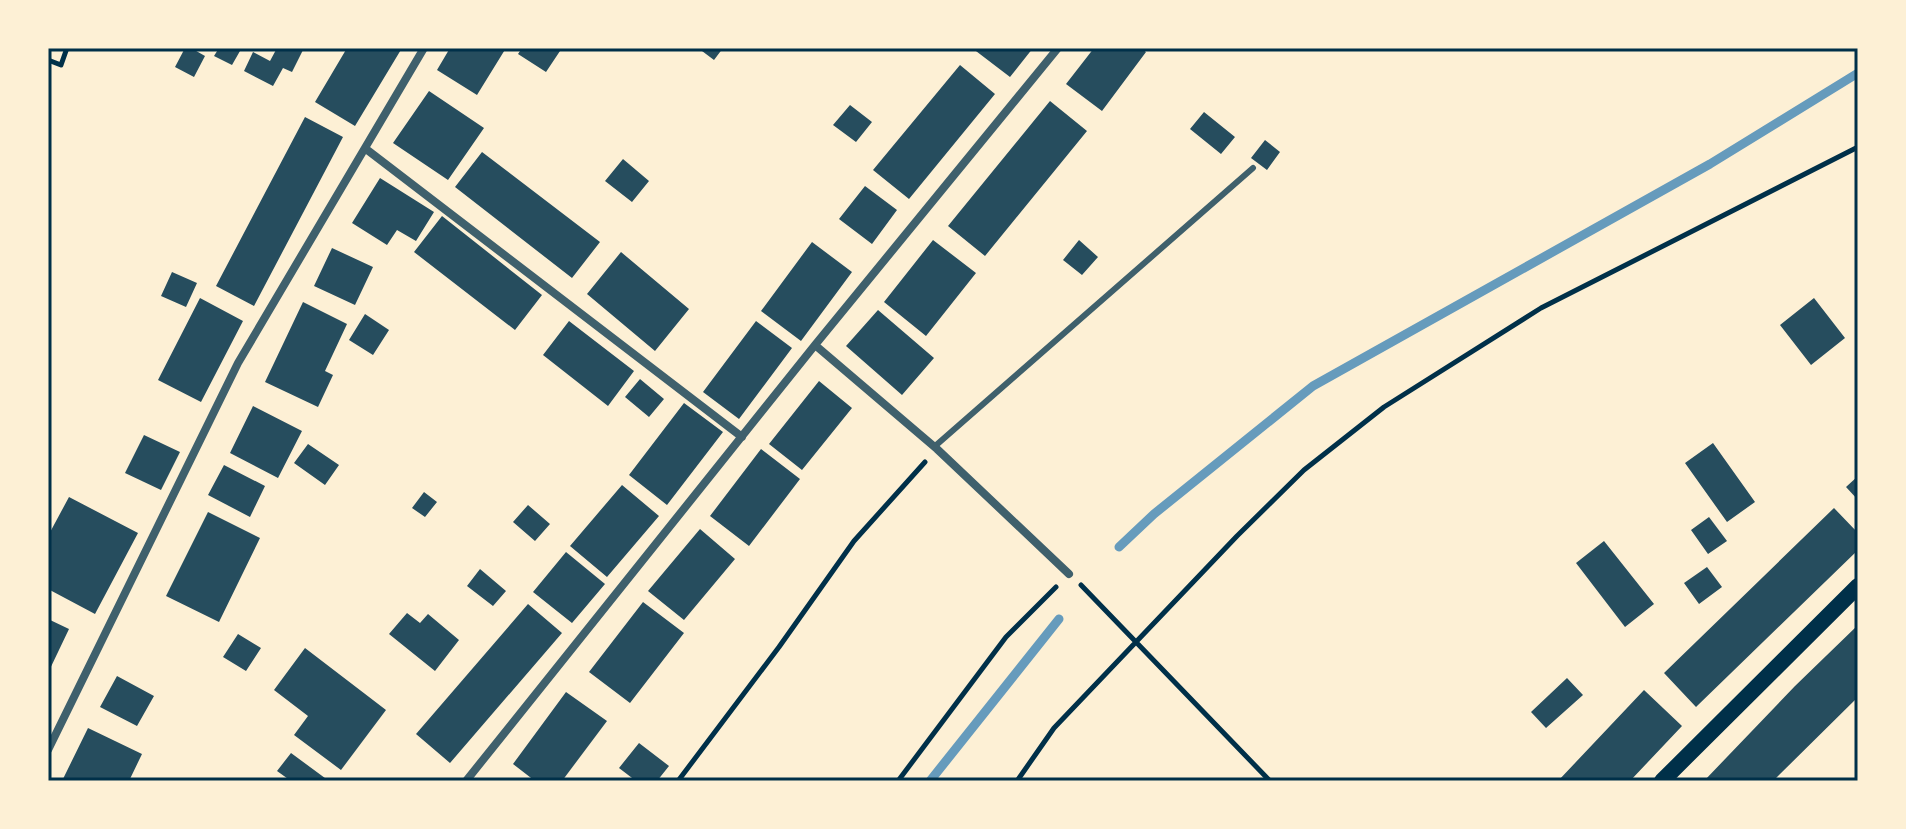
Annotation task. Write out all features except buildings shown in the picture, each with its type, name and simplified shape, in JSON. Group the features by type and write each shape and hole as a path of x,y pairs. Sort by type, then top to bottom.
{"main road":[{"path":"1662,781 1858,586"}],"street":[{"path":"48,750 238,363 424,48"},
{"path":"466,781 815,345 1058,48"},
{"path":"366,149 742,437"},
{"path":"815,345 935,448 1072,577"}],"lane":[{"path":"935,448 1253,168"}],"path":[{"path":"48,60 61,65 67,48"},
{"path":"1017,781 1054,728 1237,536 1304,470 1384,407 1541,308 1858,147"},
{"path":"678,781 854,541 935,448"},
{"path":"898,781 1006,637 1072,577 1270,781"}],"waterway":[{"path":"1119,547 1154,514 1313,386 1710,164 1858,73"},
{"path":"930,781 1059,619"}]}
